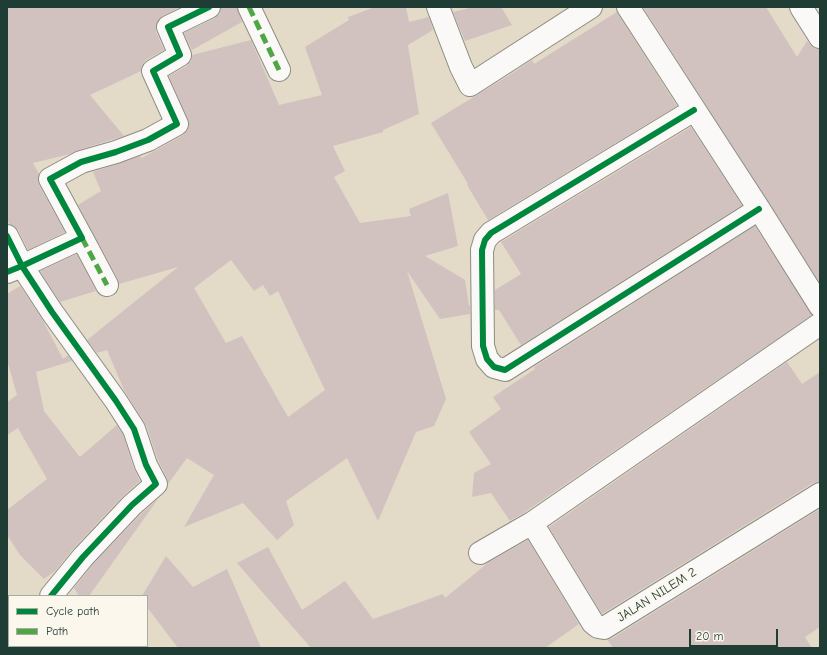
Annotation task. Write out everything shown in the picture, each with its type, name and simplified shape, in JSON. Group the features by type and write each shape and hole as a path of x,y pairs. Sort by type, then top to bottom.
{"street":[{"path":"107,285 50,179 81,162 116,152 148,140 176,124 153,71 180,55 168,27 209,7"},
{"path":"249,7 278,70"},
{"path":"438,7 470,85 591,7"},
{"path":"628,7 820,306"},
{"path":"806,9 820,37"},
{"path":"694,110 491,233 485,240 482,250 483,346 487,359 494,367 505,370 759,209"},
{"path":"7,236 15,269 52,312 116,401 134,429 146,465 156,484 127,510 52,595"},
{"path":"15,269 82,238"},
{"path":"480,553 532,523 820,324"},
{"name":"JALAN NILEM 2","path":"532,523 593,623 598,627 604,628 820,494"}],"building":[{"path":"7,7 180,7 158,20 156,32 164,50 146,60 142,65 141,71 90,95 124,136 78,150 70,154 33,163 39,174 39,185 65,232 28,250 18,230 9,224 7,219"},
{"path":"221,7 237,7 242,22 192,50 184,33 215,18 220,14"},
{"path":"375,7 406,7 409,22 429,17 433,30 408,45 419,114 383,130 383,132 333,146 345,171 334,177 360,223 411,216 409,209 448,193 458,246 425,256 465,280 470,314 440,319 407,271 446,399 434,426 416,432 378,521 347,458 286,501 294,525 277,540 243,503 184,527 214,475 187,458 168,484 146,425 124,390 107,350 97,353 87,340 178,267 119,284 118,279 78,205 101,191 93,172 140,156 142,158 183,135 187,131 189,125 188,119 169,76 187,66 191,61 192,55 251,40 279,105 322,95 305,47 349,20 348,17","holes":["231,260 254,291 263,285 270,296 278,291 325,390 288,417 242,336 226,343 194,288"]},
{"path":"473,7 501,7 512,25 465,41 453,12"},
{"path":"643,7 766,7 797,57 807,41 814,48 820,49 820,283"},
{"path":"617,12 677,106 488,220 431,123 532,60 534,64"},
{"path":"691,127 742,205 521,345 499,310 495,310 495,290 521,274 501,242"},
{"path":"755,226 812,315 510,521 491,493 472,497 474,473 491,464 469,432 501,409 493,397 535,369 534,367"},
{"path":"77,254 96,291 60,302 40,271"},
{"path":"20,286 42,319 63,359 68,355 72,361 36,372 44,411 80,457 117,425 123,434 134,469 140,481 123,496 74,548 55,571 44,579 20,555 7,535 7,510 47,479 18,428 7,435 7,402 17,395 7,360 7,294"},
{"path":"787,362 802,384 820,372 820,482 813,483 602,614 549,527"},
{"path":"158,499 90,595 78,595 74,588 92,565 141,514"},
{"path":"820,509 820,627 805,637 812,648 613,648 607,639 611,639"},
{"path":"528,540 579,624 545,648 311,648 237,563 268,547 302,610 345,581 373,619 443,594 445,598 489,562"},
{"path":"166,556 193,587 227,569 261,648 178,648 148,608 148,595 143,595"}],"marked path":[{"path":"249,7 279,70"},
{"path":"82,238 107,285"}],"cycle path":[{"path":"7,272 82,238 50,179 81,162 116,152 148,140 177,124 153,71 180,55 168,27 209,7"},
{"path":"694,110 491,233 485,240 482,250 483,346 487,359 494,367 505,370 759,209"},
{"path":"7,236 22,266 52,312 116,401 134,429 146,465 156,484 132,505 83,557 52,595"}]}
